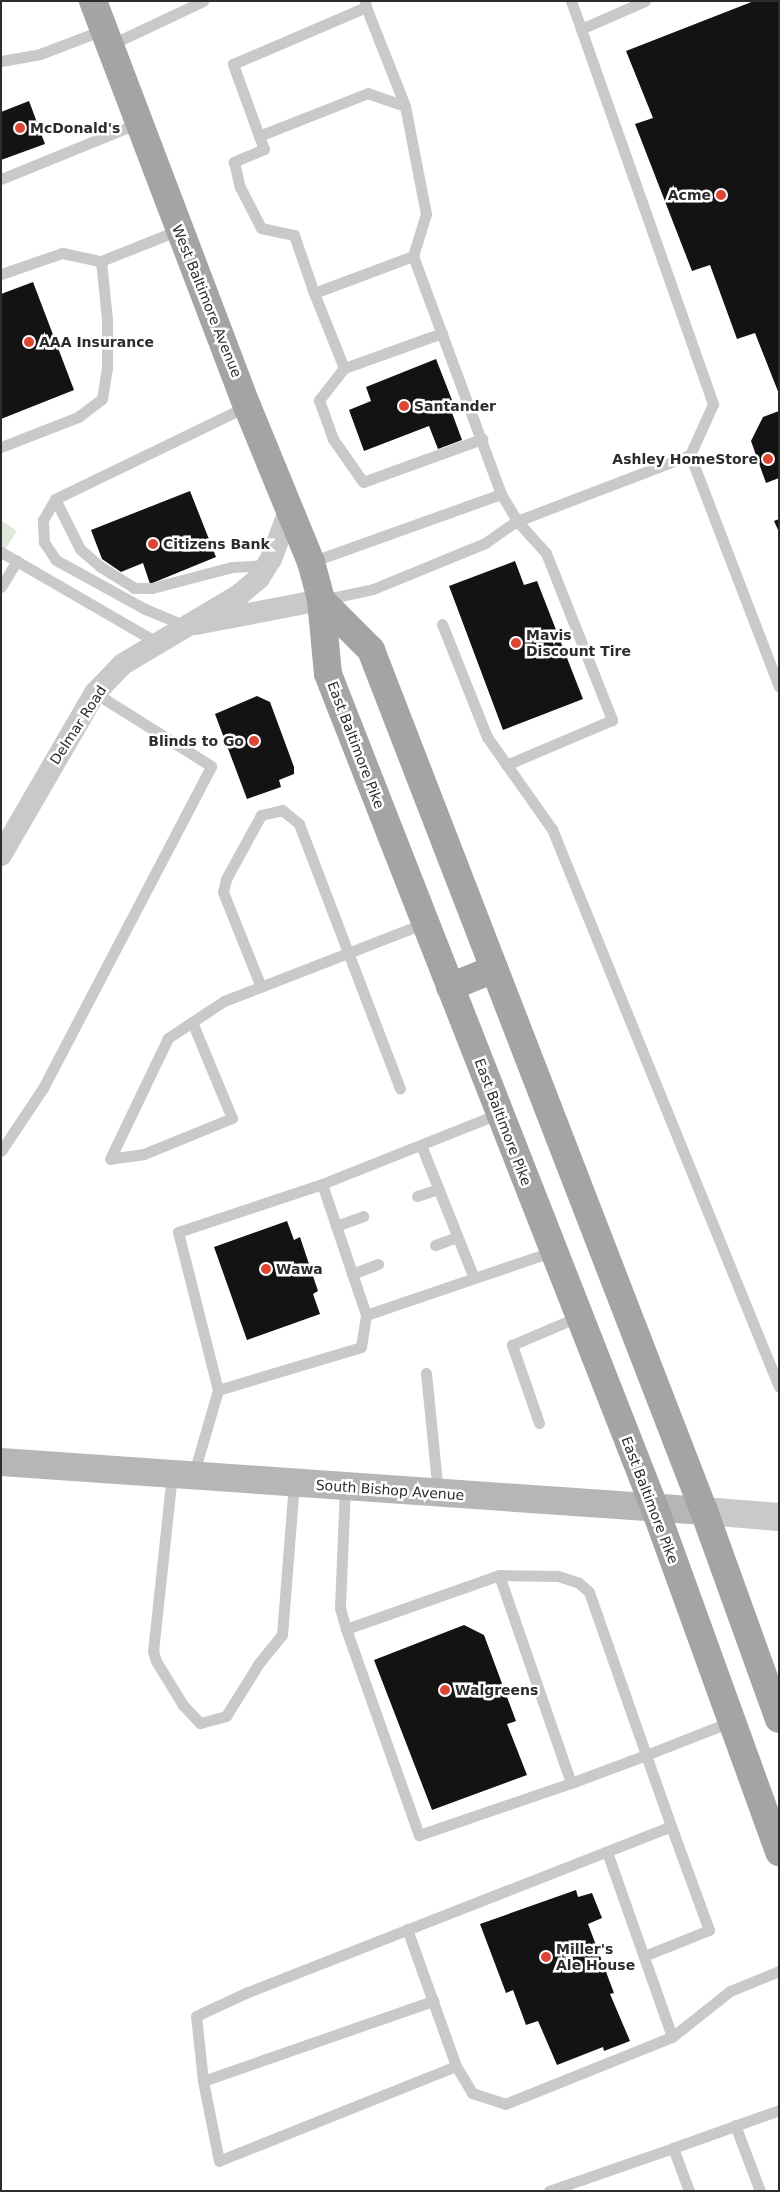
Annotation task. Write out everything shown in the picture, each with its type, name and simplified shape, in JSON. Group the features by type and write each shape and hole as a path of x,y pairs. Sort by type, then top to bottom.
{"main road":[{"name":"West Baltimore Avenue","path":"93,1 179,230 311,562 322,600"},
{"name":"East Baltimore Pike","path":"322,600 328,674 654,1509 730,1722 779,1852"},
{"path":"322,600 371,650 704,1512 779,1719"},
{"path":"450,987 494,970"},
{"name":"South Bishop Avenue","path":"1,1462 704,1512"}],"street":[{"name":"Delmar Road","path":"1,855 95,693 123,664 156,642 239,595 260,578 268,565 290,510"},
{"name":"Delmar Road","path":"186,626 322,600"},
{"name":"South Bishop Avenue","path":"704,1512 779,1517"}],"lane":[{"path":"1,61 40,54 106,38 203,1"},
{"path":"322,600 373,589 485,543 517,521 690,455 713,404 571,1"},
{"path":"582,29 645,1"},
{"path":"344,368 314,293 294,235 261,228 240,187 234,162 264,149 233,64 365,4 405,106 426,214 413,256 501,494 517,521 546,553 612,720 506,765"},
{"path":"259,136 368,93 405,106"},
{"path":"1,180 138,122"},
{"path":"1,274 62,253 101,261 179,230"},
{"path":"314,293 413,256"},
{"path":"1,447 78,417 102,400 107,368 107,319 101,261"},
{"path":"442,333 344,368 319,400 333,439 363,482 482,439"},
{"path":"186,626 144,609 56,560 44,542 43,520 55,499 248,406"},
{"path":"690,455 779,687"},
{"path":"311,562 501,494"},
{"path":"55,499 80,548 101,567 134,588 152,588 232,567 268,565"},
{"path":"1,552 156,642"},
{"path":"1,588 17,560"},
{"path":"442,624 487,737 552,829 779,1386"},
{"path":"1,1151 43,1088 211,766 95,693"},
{"path":"260,987 223,892 226,879 260,815 282,810 299,824 400,1088"},
{"path":"192,1022 232,1118 144,1154 110,1159 168,1038 192,1022 224,1001 425,923"},
{"path":"294,1483 282,1635 259,1663 226,1716 200,1723 183,1705 153,1651 182,1475 218,1390 178,1232 322,1184 500,1113"},
{"path":"421,1145 474,1278"},
{"path":"218,1390 361,1347 366,1315 322,1184"},
{"path":"417,1196 439,1189"},
{"path":"336,1226 363,1216"},
{"path":"436,1245 457,1237"},
{"path":"366,1315 554,1251"},
{"path":"352,1274 378,1264"},
{"path":"539,1423 512,1345 580,1316"},
{"path":"426,1373 438,1493"},
{"path":"345,1487 340,1608 419,1835 571,1783 730,1722"},
{"path":"346,1629 499,1575 558,1576 579,1583 590,1592 670,1826 709,1930 644,1956"},
{"path":"499,1575 571,1783"},
{"path":"456,2066 219,2161 203,2081 196,2016 248,1992 670,1826"},
{"path":"607,1852 672,2037"},
{"path":"407,1929 456,2066 472,2093 505,2104 672,2037 730,1991 779,1970"},
{"path":"203,2081 433,2001"},
{"path":"549,2191 779,2110"},
{"path":"735,2125 760,2191"},
{"path":"673,2148 689,2191"}],"green space":[{"path":"1,520 17,531 1,556"}],"building":[{"name":"Acme","path":"754,1 779,1 779,394 755,333 737,339 710,265 692,271 635,124 653,118 626,51"},
{"name":"McDonald's","path":"29,101 45,144 1,160 1,112"},
{"name":"AAA Insurance","path":"33,282 74,390 1,419 1,294"},
{"name":"Santander","path":"436,359 452,400 448,402 462,440 438,449 429,426 364,451 349,410 371,401 366,387"},
{"name":"Ashley HomeStore","path":"779,411 779,478 766,483 751,441 763,417"},
{"name":"Citizens Bank","path":"190,491 216,557 150,584 143,563 121,572 102,559 91,530"},
{"path":"779,519 779,532 774,521"},
{"name":"Mavis Discount Tire","path":"515,561 524,585 537,581 583,699 503,730 449,586"},
{"name":"Blinds to Go","path":"257,696 270,702 294,767 294,774 279,780 281,787 247,799 215,714"},
{"name":"Wawa","path":"287,1221 294,1240 300,1237 318,1291 313,1294 320,1314 247,1340 214,1247"},
{"name":"Walgreens","path":"464,1625 484,1635 516,1721 507,1724 527,1775 432,1810 374,1660"},
{"name":"Miller's Ale House","path":"576,1890 578,1897 592,1893 602,1918 588,1924 614,1993 610,1994 630,2041 604,2051 603,2047 557,2065 538,2021 526,2025 513,1990 506,1993 480,1924"}],"place":[{"name":"McDonald's","path":"20,128"},
{"name":"Acme","path":"721,195"},
{"name":"AAA Insurance","path":"29,342"},
{"name":"Santander","path":"404,406"},
{"name":"Ashley HomeStore","path":"768,459"},
{"name":"Citizens Bank","path":"153,544"},
{"name":"Mavis Discount Tire","path":"516,643"},
{"name":"Blinds to Go","path":"254,741"},
{"name":"Wawa","path":"266,1269"},
{"name":"Walgreens","path":"445,1690"},
{"name":"Miller's Ale House","path":"546,1957"}]}
